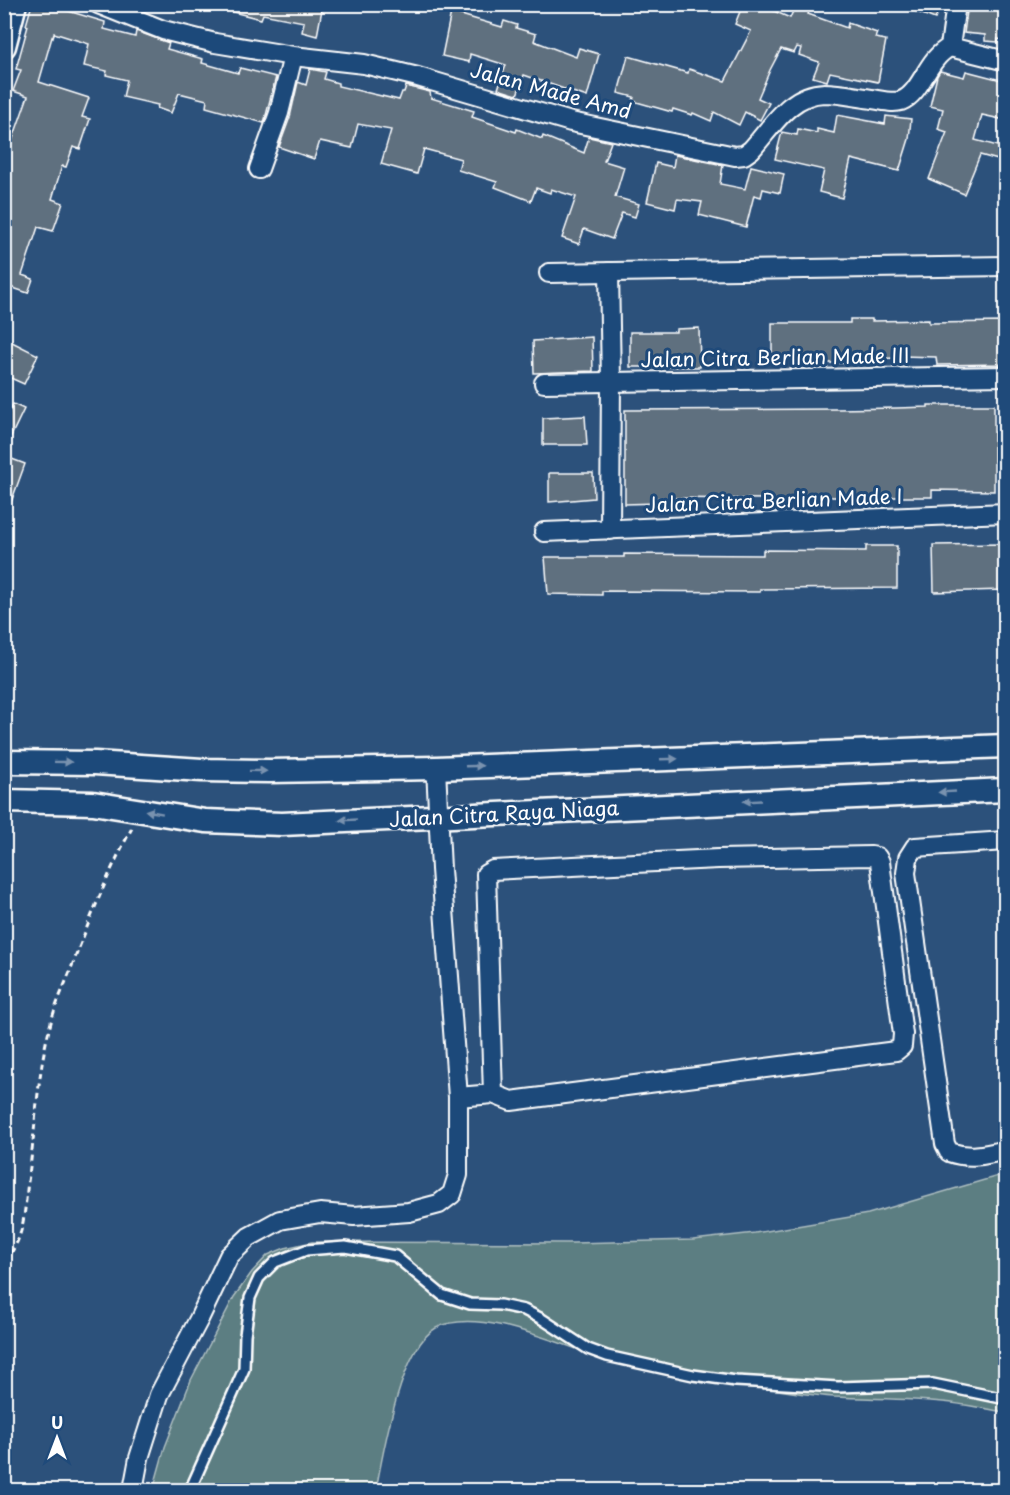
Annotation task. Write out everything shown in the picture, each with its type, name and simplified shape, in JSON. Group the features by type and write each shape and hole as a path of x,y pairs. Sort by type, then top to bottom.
{"street":[{"path":"4,46 15,4"},
{"name":"Jalan Made Amd","path":"98,4 163,30 293,56 364,64 418,77 571,122 735,156 744,156 790,106 798,99 812,94 834,93 891,102 902,100 912,93 934,59 950,47"},
{"path":"956,4 950,47 1005,61"},
{"path":"260,168 279,113 293,56"},
{"path":"549,273 1005,266"},
{"path":"609,272 610,530"},
{"name":"Jalan Citra Berlian Made III","path":"544,383 1005,376"},
{"name":"Jalan Citra Berlian Made I","path":"544,532 1005,513"},
{"path":"4,762 95,763 259,771 436,768 1005,746"},
{"path":"133,1491 139,1458 159,1395 229,1256 249,1237 280,1220 320,1213 354,1216 409,1212 439,1204 452,1194 458,1175 458,1097 436,768"},
{"name":"Jalan Citra Raya Niaga","path":"4,801 93,803 205,821 282,824 1005,790"},
{"path":"1005,841 915,847 908,858 906,873 945,1144 949,1152 975,1157 1005,1150"},
{"path":"458,1097 493,1094 511,1101 896,1051 902,1046 903,1034 880,862 877,857 871,855 718,859 493,870 486,874 493,1094"}],"lane":[{"path":"189,1491 244,1369 245,1335 250,1298 260,1278 275,1262 306,1250 345,1246 395,1256 442,1295 470,1304 500,1305 524,1310 588,1349 607,1356 693,1375 736,1381 838,1387 933,1384 1005,1399"}],"path":[{"path":"4,1261 18,1241 24,1218 39,1081 50,1024 114,861 142,810"}],"green space":[{"path":"1005,1174 1005,1412 929,1401 815,1395 686,1378 615,1362 550,1339 500,1325 454,1322 436,1328 424,1339 413,1356 403,1378 389,1427 376,1490 153,1490 165,1447 191,1380 234,1297 268,1255 285,1248 312,1242 573,1243 693,1240 755,1233 868,1214"}],"building":[{"path":"32,4 65,10 105,22 104,29 135,37 136,31 169,43 167,49 203,59 202,63 238,73 240,68 276,77 264,123 206,107 207,100 179,93 171,113 157,108 158,105 123,97 127,80 106,75 107,71 84,66 89,44 54,33 39,82 89,98 82,117 90,119 80,149 73,147 66,167 62,166 52,199 63,203 53,231 38,227 22,275 33,279 28,293 4,285 4,149 9,150 28,96 13,91 21,70 16,69"},
{"path":"222,4 323,4 317,36 302,32 304,22 263,14 261,19 221,9"},
{"path":"743,4 758,4 790,18 796,4 812,4 808,14 847,28 848,23 877,33 875,38 886,40 878,82 830,72 827,81 813,77 819,62 799,55 801,48 797,47 794,53 781,49 770,70 758,98 769,103 760,120 745,112 739,125 714,112 711,121 693,113 692,115 673,109 672,112 633,101 634,97 618,93 628,56 688,73 689,69 725,81 751,31 735,24"},
{"path":"901,4 941,4 935,19 901,6"},
{"path":"968,4 1005,4 1005,40 985,41 985,35 964,33"},
{"path":"451,12 502,27 504,21 517,25 516,28 536,34 534,41 576,57 579,48 599,54 587,97 524,75 517,95 498,89 506,65 470,54 469,62 442,56"},
{"path":"310,69 326,72 324,79 338,83 338,86 399,100 406,86 430,92 431,98 474,111 472,117 516,132 517,129 542,139 543,136 584,153 589,137 611,142 604,161 624,167 615,197 639,204 635,217 622,213 612,239 584,229 579,244 562,238 576,197 551,189 550,193 536,188 531,201 495,187 497,182 458,170 461,159 424,149 417,174 381,164 391,130 358,124 352,148 320,141 314,159 279,147 290,117 298,82 306,85"},
{"path":"940,71 964,77 966,71 1005,81 1005,120 982,115 975,140 1005,148 1005,162 980,155 964,194 929,179 947,132 938,129 943,109 930,106"},
{"path":"837,115 885,124 886,116 911,119 909,139 899,171 851,159 842,198 819,192 824,170 775,159 782,132 797,135 798,129 817,133 817,129 834,133"},
{"path":"675,155 723,165 720,184 745,189 751,166 784,174 780,193 763,189 761,197 754,195 746,227 699,215 702,202 677,199 675,209 647,202 656,163 673,167"},
{"path":"850,319 929,320 929,323 1005,322 1005,364 937,365 936,357 903,356 903,358 848,359 848,363 819,363 819,357 772,356 772,323 850,323"},
{"path":"699,328 700,367 630,367 630,332 676,332 676,329"},
{"path":"592,337 593,371 534,373 533,341"},
{"path":"4,338 38,355 24,384 4,375"},
{"path":"13,404 24,409 4,451 4,422"},
{"path":"928,405 994,405 994,491 932,490 932,497 825,497 825,500 794,501 658,498 658,503 625,504 625,410 837,409 928,407"},
{"path":"585,416 587,445 543,445 543,418"},
{"path":"4,456 25,464 6,516 4,516"},
{"path":"549,473 593,473 594,498 549,502"},
{"path":"1003,544 1003,590 934,592 933,545"},
{"path":"866,546 897,546 897,588 760,589 760,592 602,591 602,595 548,594 545,557 624,557 624,554 763,555 763,550 866,551"}]}
